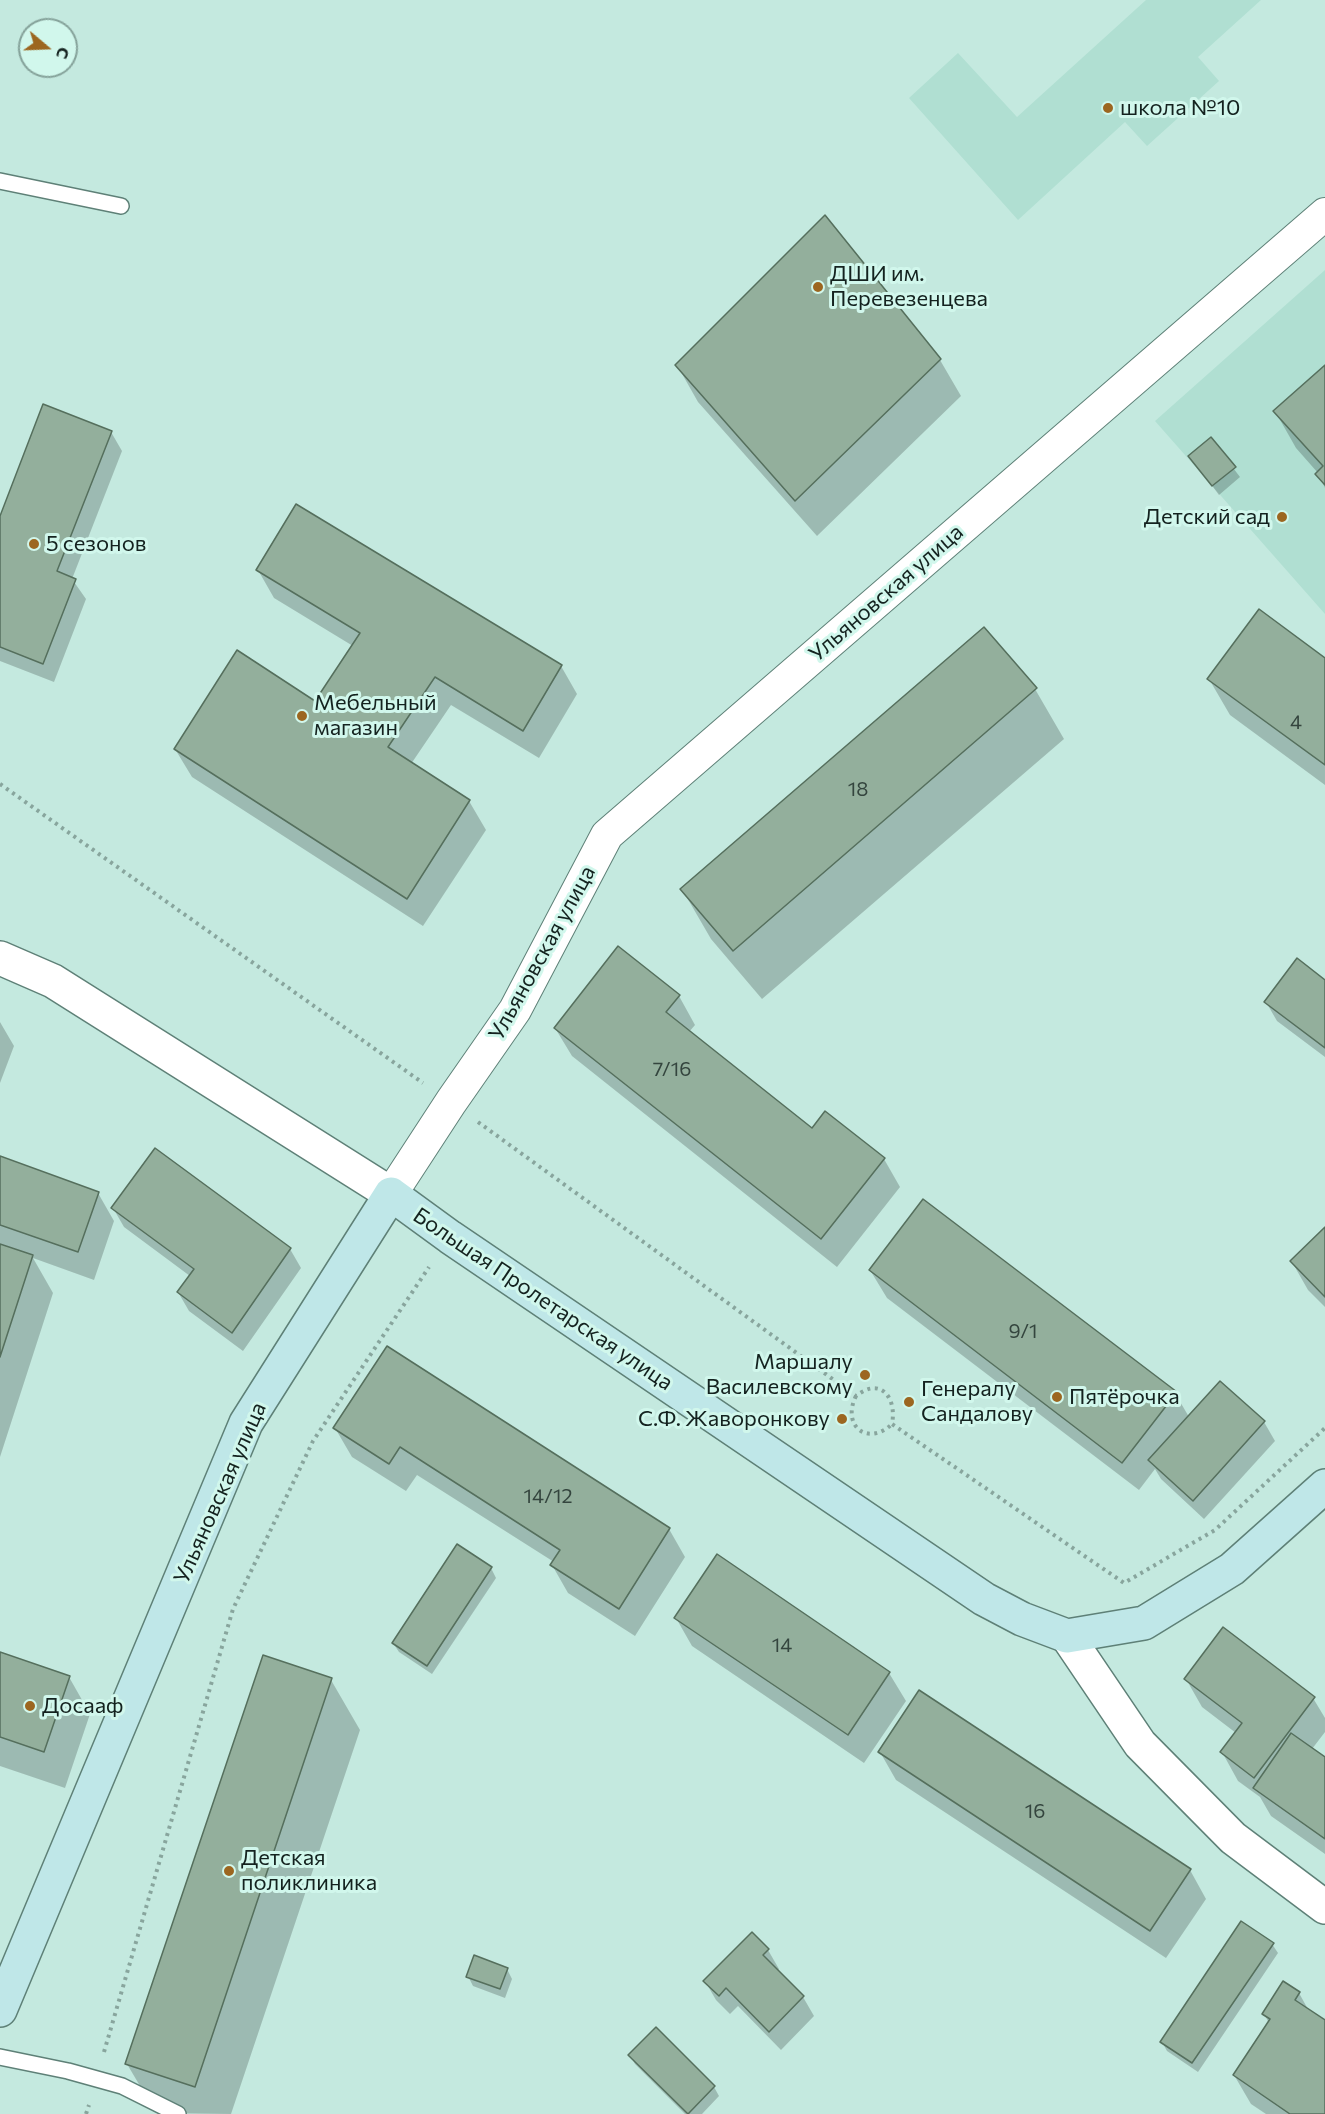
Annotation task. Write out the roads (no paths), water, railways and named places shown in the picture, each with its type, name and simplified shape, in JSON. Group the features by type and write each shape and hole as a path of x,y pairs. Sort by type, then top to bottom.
{"main road":[{"name":"Большая Пролетарская улица","path":"391,1194 450,1237 984,1599 1022,1619 1067,1636"},
{"name":"Ульяновская улица","path":"0,2010 246,1423 391,1194"},
{"path":"1067,1636 1144,1623 1232,1569 1325,1486"}],"street":[{"name":"Ульяновская улица","path":"391,1194 515,1010 607,835 1325,214"},
{"name":"Большая Пролетарская улица","path":"0,958 52,981 391,1194"},
{"path":"1067,1636 1140,1744 1233,1838 1325,1907"}],"lane":[{"path":"0,181 121,206"},
{"path":"0,2057 122,2086 178,2114"}],"place":[{"name":"школа №10","path":"1108,108"},
{"name":"ДШИ им. Перевезенцева","path":"818,287"},
{"name":"Детский сад","path":"1282,517"},
{"name":"5 сезонов","path":"34,544"},
{"name":"Мебельный магазин","path":"302,716"},
{"name":"Маршалу Василевскому","path":"865,1375"},
{"name":"Пятёрочка","path":"1057,1397"},
{"name":"Генералу Сандалову","path":"909,1402"},
{"name":"С.Ф. Жаворонкову","path":"842,1419"},
{"name":"Досааф","path":"30,1706"},
{"name":"Детская поликлиника","path":"229,1871"}]}
